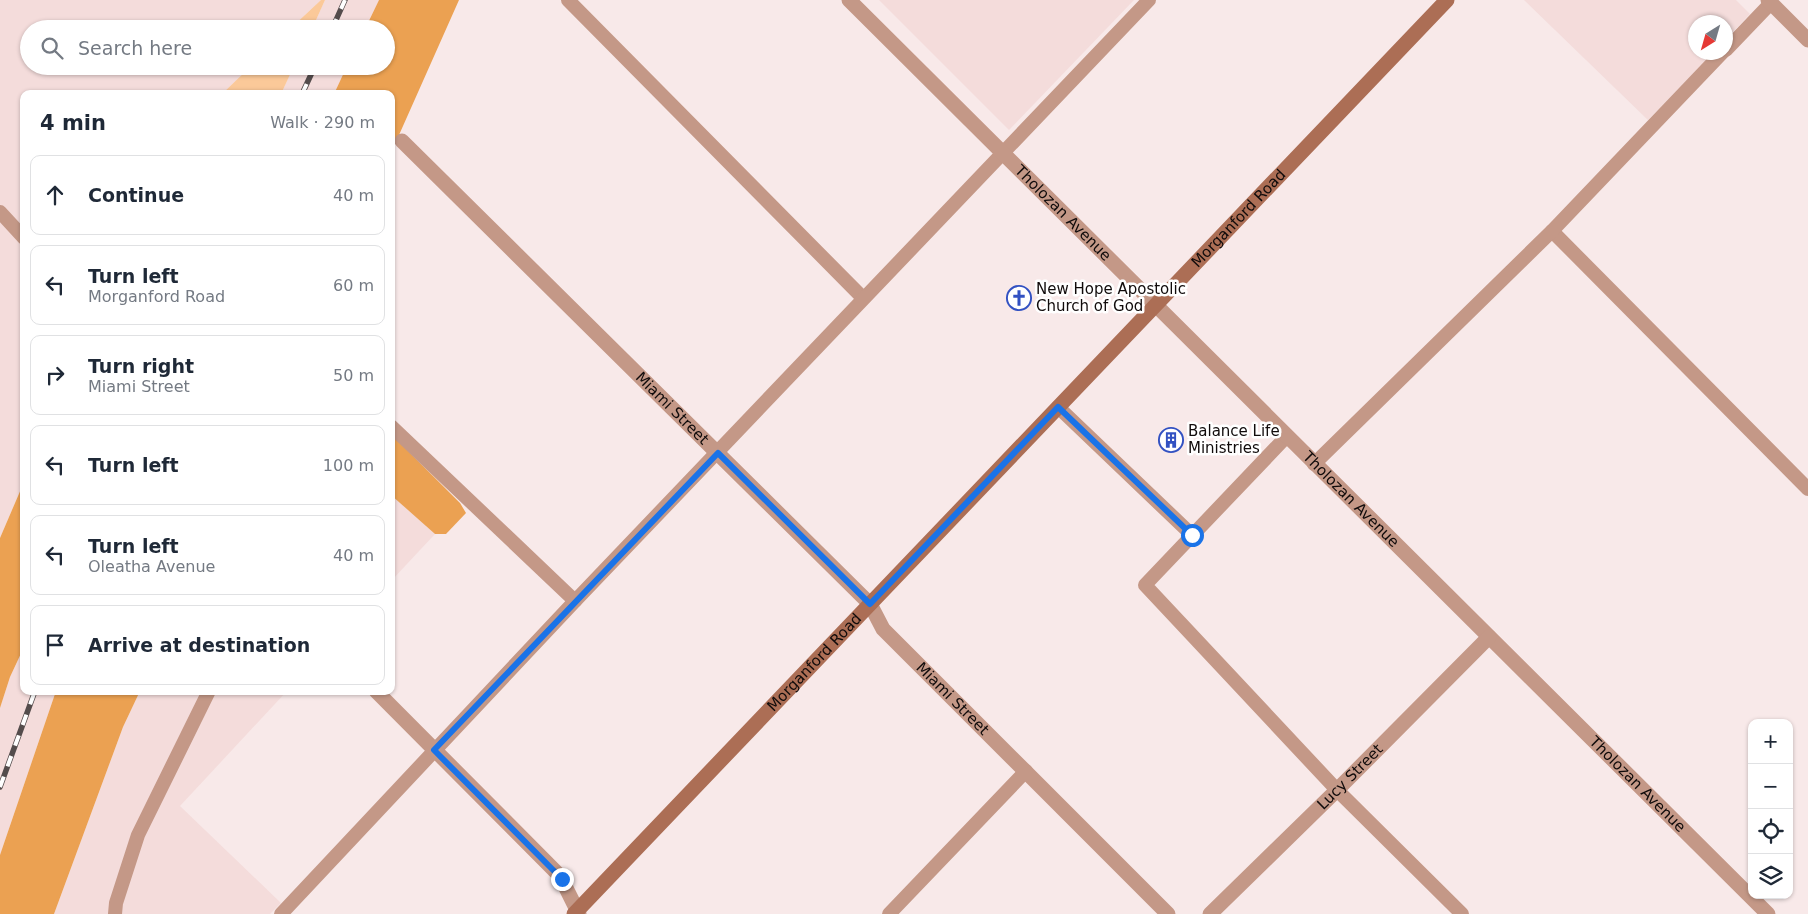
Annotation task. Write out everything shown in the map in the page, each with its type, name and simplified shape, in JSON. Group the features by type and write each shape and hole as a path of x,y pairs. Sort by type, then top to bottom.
{"street":[{"name":"Tholozan Avenue","path":"849,0 1157,304 1314,464 1768,914"},
{"name":"Morganford Road","path":"577,913 1447,0"},
{"path":"1769,1 1808,40"},
{"name":"Miami Street","path":"402,142 870,604 883,629 1168,914"},
{"name":"Lucy Street","path":"1210,914 1338,790 1489,637"},
{"path":"380,695 560,876 577,913"}],"lane":[{"path":"568,0 863,298"},
{"path":"281,914 574,601 718,453 863,298 1149,0"},
{"path":"1733,41 1769,1"},
{"path":"1314,464 1552,231 1715,60"},
{"path":"0,212 20,234"},
{"path":"1552,231 1808,489"},
{"path":"1058,407 1192,535"},
{"path":"395,430 574,601"},
{"path":"1286,436 1145,584 1338,790 1462,914"},
{"path":"115,914 116,903 138,835 207,695"},
{"path":"889,914 1026,771"}],"shaded area":[{"path":"0,0 321,0 300,20 20,20 20,75 242,75 226,90 20,90 20,491 0,538"},
{"path":"321,0 325,0 316,20 300,20"},
{"path":"325,0 379,0 369,20 316,20"},
{"path":"379,0 459,0 395,144 395,90 336,90 343,75 395,75 395,20 369,20"},
{"path":"879,0 1134,0 1009,130"},
{"path":"1524,0 1736,0 1750,14 1733,32 1733,15 1688,15 1688,60 1706,60 1648,120"},
{"path":"242,75 290,75 283,90 226,90"},
{"path":"290,75 343,75 336,90 283,90"},
{"path":"395,438 460,503 466,513 446,534 435,534 395,499"},
{"path":"20,491 20,656 10,677 0,708 0,538"},
{"path":"395,499 435,534 395,577"},
{"path":"20,656 20,695 55,695 0,855 0,708 10,677"},
{"path":"55,695 138,695 123,727 54,914 0,914 0,855"},
{"path":"138,695 283,695 180,806 281,903 270,914 54,914 123,727"}],"railway":[{"path":"336,20 345,0"},
{"path":"304,90 311,75"},
{"path":"0,787 34,695"}],"place":[{"name":"New Hope Apostolic Church of God","path":"1019,298"},
{"name":"Balance Life Ministries","path":"1171,440"}],"route":[{"path":"562,879 434,750 574,601 718,453 870,604 1058,407 1192,535"}]}
